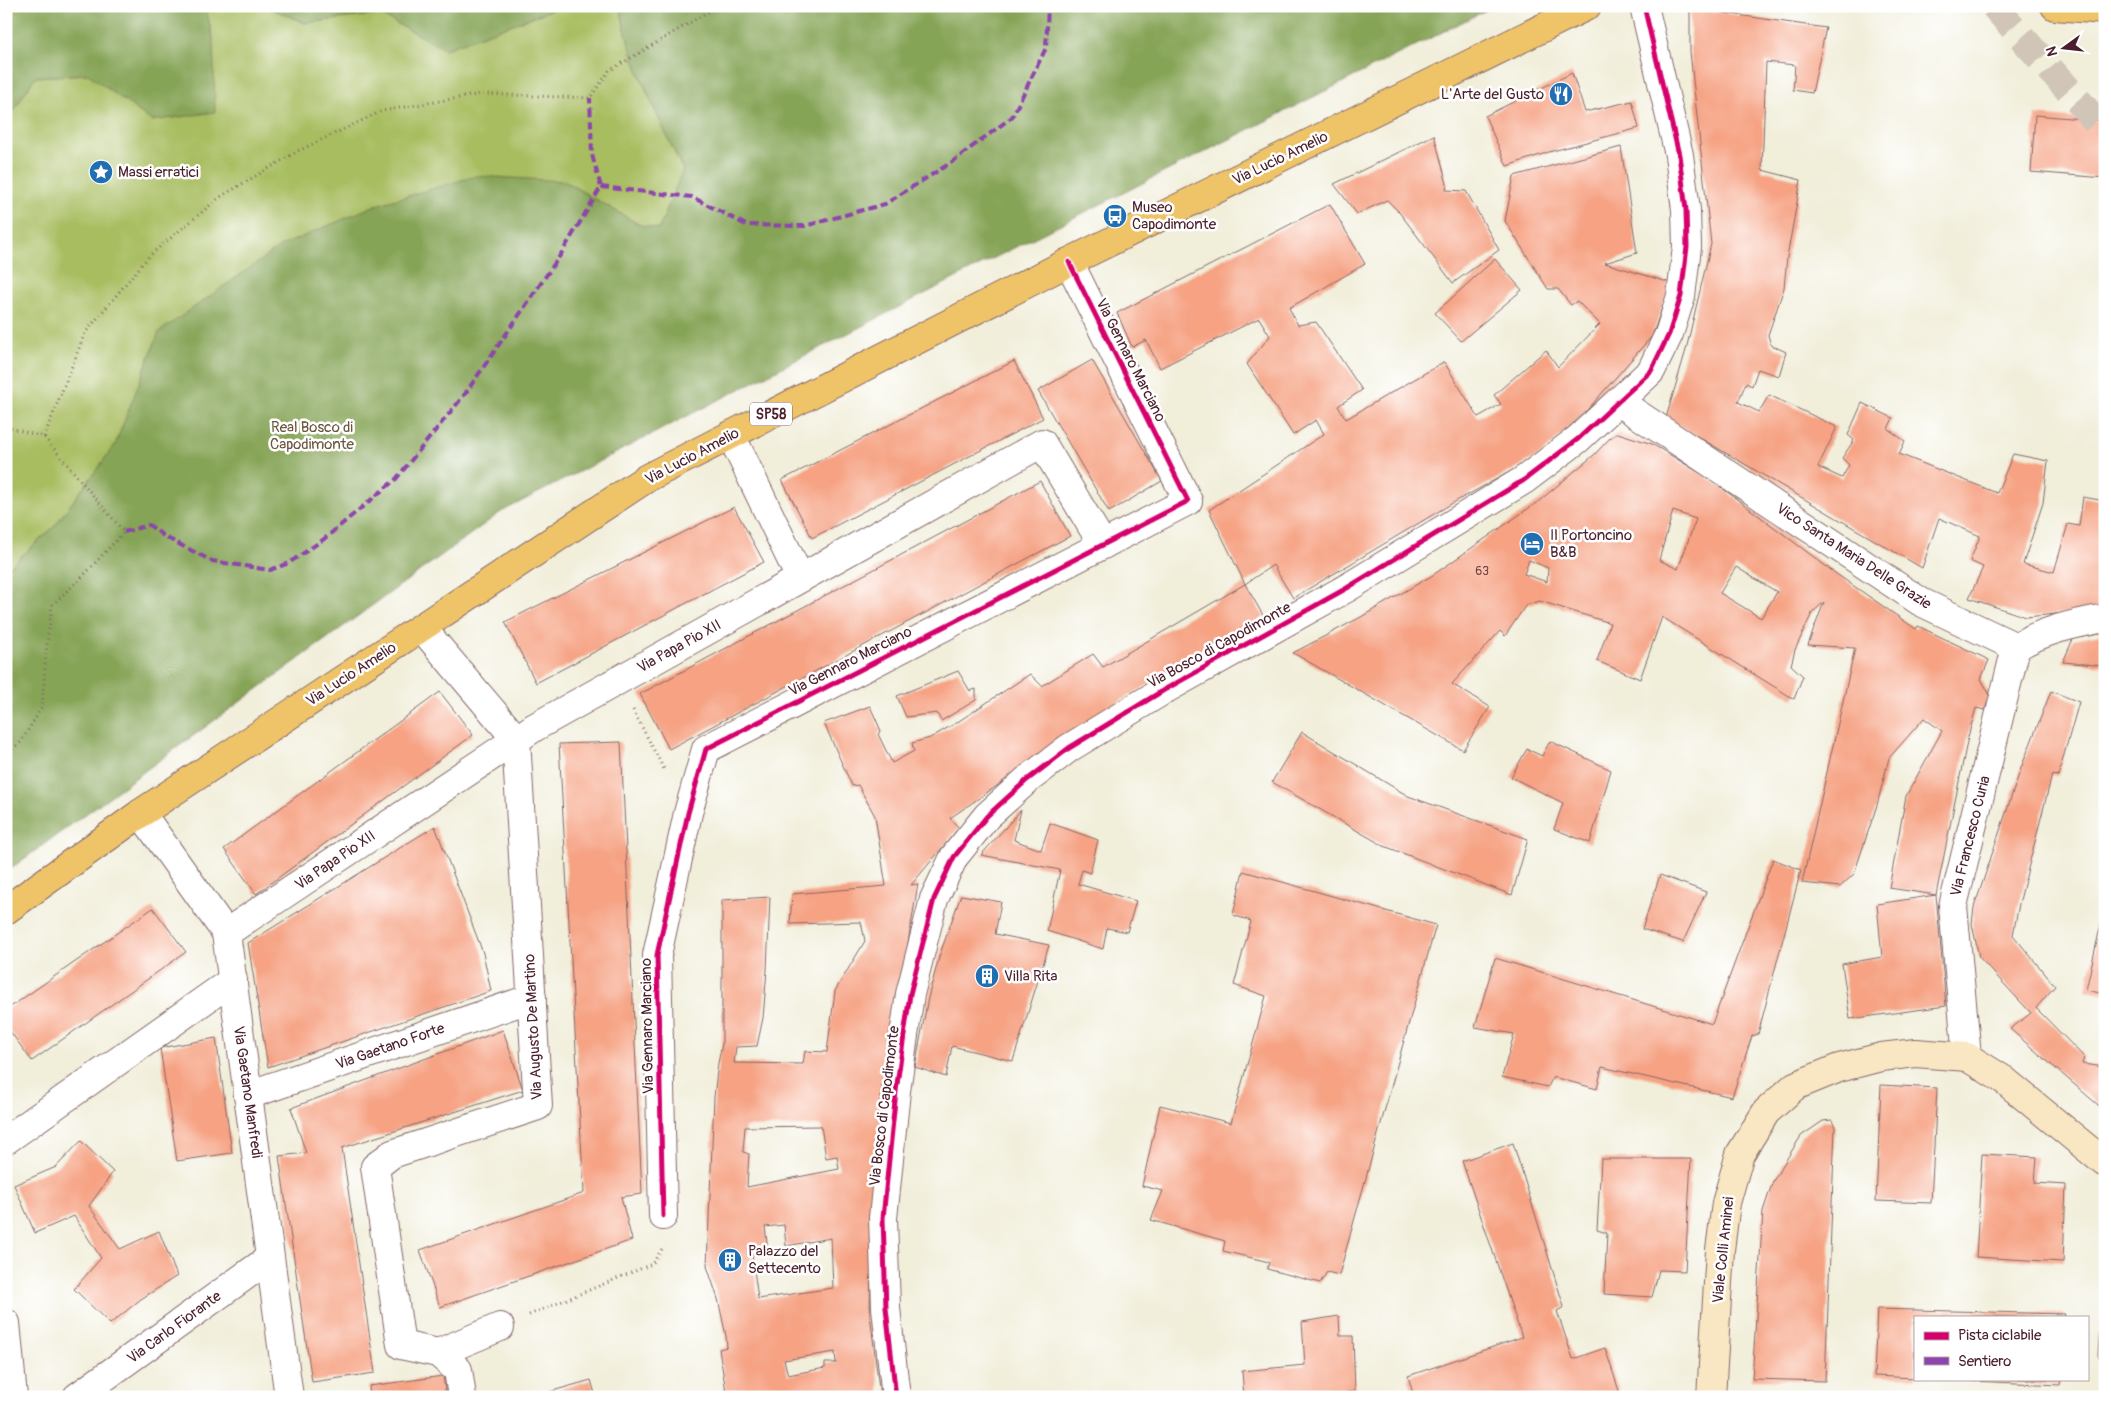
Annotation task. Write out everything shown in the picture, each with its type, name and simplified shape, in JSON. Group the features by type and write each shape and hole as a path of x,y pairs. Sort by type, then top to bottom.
{"main road":[{"name":"Via Lucio Amelio","path":"6,910 141,812 647,478 1069,262 1587,6"},
{"path":"2055,6 2105,10"},
{"name":"Viale Colli Aminei","path":"1711,1397 1720,1250 1726,1203 1740,1154 1766,1112 1795,1086 1838,1068 1881,1058 1916,1054 1967,1057 2004,1080 2105,1163"}],"street":[{"name":"Via Bosco di Capodimonte","path":"896,1397 886,1308 883,1218 896,1091 910,994 934,899 954,857 987,816 1026,780 1068,748 1164,690 1347,588 1524,480 1578,439 1651,371 1670,334 1681,296 1687,247 1686,210 1679,154 1644,6"},
{"name":"Via Gennaro Marciano","path":"663,1216 657,955 688,813 706,750 1188,501 1069,262"},
{"name":"Vico Santa Maria Delle Grazie","path":"1619,402 1921,602 2016,647"},
{"path":"731,435 800,578"},
{"name":"Via Papa Pio XII","path":"226,933 516,739 1042,443 1103,546"},
{"path":"2016,647 2034,636 2061,627 2105,618"},
{"path":"422,628 516,739"},
{"name":"Via Francesco Curia","path":"1967,1057 1953,906 2016,647"},
{"name":"Via Augusto De Martino","path":"462,1397 458,1370 438,1353 401,1346 375,1167 392,1154 538,1106 516,739"},
{"name":"Via Gaetano Manfredi","path":"141,812 226,933 289,1397"},
{"path":"6,1140 233,980"},
{"name":"Via Gaetano Forte","path":"248,1095 532,998"},
{"name":"Via Carlo Fiorante","path":"77,1397 270,1258"},
{"path":"6,1323 12,1397"},
{"path":"438,1353 500,1327"}],"path":[{"path":"44,437 85,333 149,256 220,197 298,151 382,111 481,94 590,98 609,71 718,6"},
{"path":"6,43 6,53"},
{"path":"6,428 44,437 124,532 83,576 52,605 42,707 21,742 6,754"},
{"path":"617,681 688,813"},
{"path":"500,1327 652,1264 664,1245 663,1216"}],"green space":[{"path":"6,6 205,6 213,38 215,112 152,121 88,74 35,77 6,122"},
{"path":"205,6 265,6 305,23 379,14 445,49 562,6 620,6 638,70 683,170 659,229 640,225 564,181 128,413 115,445 54,527 6,570 6,122 35,77 89,74 152,121 213,38"},
{"path":"265,6 562,6 445,49 379,14 305,23"},
{"name":"Real Bosco di Capodimonte","path":"620,6 1494,6 1008,251 501,512 6,872 6,570 54,527 115,445 159,332 281,246 376,205 476,176 564,181 640,225 659,229 683,170 638,70"}],"building":[{"path":"1690,8 1826,28 1812,93 1793,90 1795,65 1766,62 1762,170 1801,180 1787,257 1784,288 1768,335 1771,345 1786,352 1779,376 1758,369 1752,386 1746,383 1738,402 1759,412 1769,395 1837,427 1818,467 1842,478 1849,465 1842,458 1854,440 1848,435 1862,403 1893,418 1888,429 1905,441 1899,454 1997,493 2013,454 2048,461 2043,503 2023,564 2054,572 2068,524 2079,526 2083,497 2105,501 2105,609 2026,617 1969,598 1983,567 1970,561 1980,536 1939,518 1922,568 1666,418 1686,350 1711,244 1690,52"},
{"path":"1572,73 1585,112 1632,101 1639,128 1549,152 1507,166 1485,116"},
{"path":"2035,115 2105,121 2105,178 2031,172"},
{"path":"1434,135 1447,184 1446,190 1466,191 1499,250 1453,283 1399,212 1387,200 1357,214 1334,184"},
{"path":"1621,147 1637,253 1605,263 1671,283 1652,336 1589,408 1542,454 1451,504 1293,598 1273,565 1245,584 1209,510 1324,434 1316,420 1293,435 1247,364 1270,336 1259,318 1160,368 1146,340 1132,347 1117,313 1330,204 1365,264 1289,308 1298,325 1316,322 1362,390 1338,406 1346,419 1444,362 1478,417 1501,404 1494,395 1546,350 1558,367 1600,324 1577,301 1571,305 1558,289 1548,289 1505,221 1514,176"},
{"path":"1495,259 1522,290 1461,341 1435,313"},
{"path":"1092,360 1162,481 1109,512 1038,391"},
{"path":"1014,361 1043,418 812,538 782,480"},
{"path":"1618,433 1652,444 1710,479 1835,573 1916,629 1918,626 1989,660 1981,679 1990,695 1985,710 1976,708 1968,737 1936,895 1889,888 1906,796 1942,731 1924,718 1889,758 1877,805 1854,874 1840,887 1802,883 1855,648 1808,645 1824,602 1812,613 1795,650 1791,665 1803,676 1794,699 1662,617 1640,679 1597,661 1610,623 1540,601 1526,605 1505,636 1500,631 1452,684 1490,707 1463,750 1293,653 1361,617 1433,575 1539,501 1594,455 1610,438","holes":["1673,511 1696,519 1678,569 1659,560","1529,560 1548,568 1547,582 1524,574","1736,567 1777,592 1761,618 1720,593"]},
{"path":"1040,481 1070,536 669,749 640,694"},
{"path":"734,507 764,562 536,683 505,622"},
{"path":"1245,584 1264,617 1122,700 950,818 959,828 911,885 918,884 884,1083 872,1195 870,1314 880,1397 727,1397 719,1349 727,1347 726,1336 718,1299 707,1266 714,1097 722,1044 722,900 770,897 763,1018 757,1046 736,1047 734,1063 803,1064 805,1051 827,1052 835,991 865,941 861,922 790,924 792,894 886,886 875,816 858,785 852,786 824,723 870,706 881,731 878,734 892,763 914,751 912,743 930,738 956,723 1030,674 1042,686 1093,654 1103,667","holes":["821,1126 826,1158 837,1156 839,1169 747,1187 749,1154 743,1152 745,1127","784,1225 786,1246 831,1238 833,1288 758,1299 752,1255 768,1251 765,1227","835,1352 836,1363 825,1363 825,1368 788,1375 784,1360"]},
{"path":"2105,633 2105,666 2063,662 2073,639"},
{"path":"958,671 970,691 976,689 976,700 941,721 937,713 906,717 897,696"},
{"path":"2051,691 2079,702 2058,776 2052,775 2019,904 2013,935 2055,986 2036,1008 2084,1057 2082,1064 2105,1067 2105,1111 2010,1029 2031,1013 1979,957 1972,924 1974,907 2021,768"},
{"path":"440,692 473,735 256,894 224,849"},
{"path":"1302,732 1408,796 1528,839 1512,895 1384,846 1272,782"},
{"path":"1550,741 1611,770 1590,843 1554,829 1563,803 1511,777 1527,749 1542,756"},
{"path":"621,742 642,1194 621,1197 632,1240 440,1307 420,1250 584,1193 559,744"},
{"path":"1021,810 1014,840 1041,850 1050,823 1098,840 1090,873 1082,870 1078,884 1136,901 1127,932 1107,928 1103,949 1047,931 1060,870 981,855"},
{"path":"435,826 483,953 491,991 268,1067 248,943"},
{"path":"1773,859 1801,870 1758,1034 1752,1036 1732,1097 1602,1067 1597,1089 1553,1077 1548,1087 1502,1077 1514,1034 1475,1027 1495,958 1712,1024"},
{"path":"1243,871 1436,925 1339,1275 1327,1272 1320,1283 1267,1269 1269,1262 1223,1251 1225,1241 1151,1220 1163,1191 1142,1186 1160,1105 1231,1123 1266,996 1234,985 1251,921 1233,915"},
{"path":"1660,875 1706,892 1683,942 1642,929"},
{"name":"Villa Rita","path":"961,895 1001,902 995,934 1049,945 1013,1061 952,1046 946,1077 915,1067 928,998 940,954"},
{"path":"1936,895 1946,1006 1850,1019 1842,964 1882,957 1877,904"},
{"path":"153,908 186,952 32,1061 6,1026 6,1010"},
{"path":"2105,911 2105,994 2086,990"},
{"path":"503,1030 523,1090 342,1148 375,1373 312,1382 279,1156 306,1153 291,1108"},
{"path":"216,1038 232,1153 177,1161 160,1048"},
{"path":"1881,1085 1937,1088 1931,1203 1876,1201"},
{"path":"1832,1120 1835,1127 1825,1381 1752,1379 1763,1211 1773,1181 1801,1136 1823,1121"},
{"path":"81,1141 113,1172 89,1206 120,1249 159,1231 177,1276 141,1299 110,1324 74,1289 101,1258 74,1216 35,1233 14,1185 56,1167"},
{"path":"1513,1143 1564,1307 1557,1311 1573,1359 1605,1348 1621,1397 1414,1397 1408,1376 1522,1337 1462,1161"},
{"path":"1982,1154 2037,1157 2035,1183 2066,1185 2063,1262 1976,1257"},
{"path":"1601,1159 1691,1159 1685,1271 1659,1270 1652,1297 1604,1294 1607,1233 1597,1230"},
{"path":"2103,1272 2105,1272 2105,1373 2098,1355"},
{"path":"1877,1309 2065,1314 2064,1316 1914,1316 1914,1378 1874,1376"},
{"path":"1339,1316 1340,1336 1353,1336 1355,1392 1347,1392 1348,1397 1244,1397 1242,1371 1305,1365 1302,1322"},
{"path":"443,1376 446,1397 370,1397 369,1386"},
{"path":"591,1380 596,1397 535,1397 535,1396"},
{"path":"1972,1380 2061,1380 2060,1385"}],"tunnel":[{"path":"1994,6 2105,131"}],"marked path":[{"path":"601,187 692,197 746,225 805,226 885,204 952,162 1012,117 1046,48 1048,6"},
{"path":"124,532 149,525 165,537 212,561 270,570 289,563 324,539 396,479 465,394 561,254 601,187 592,155 590,98"}],"cycle path":[{"path":"896,1397 886,1308 883,1218 896,1091 910,994 934,899 954,857 987,816 1027,780 1069,748 1164,690 1347,588 1524,480 1578,439 1651,371 1669,334 1681,296 1687,247 1686,210 1679,155 1644,6"},
{"path":"663,1216 657,955 688,813 706,749 1188,501 1069,262"}],"place":[{"name":"L'Arte del Gusto","path":"1561,94"},
{"name":"Massi erratici","path":"101,172"},
{"name":"Museo Capodimonte","path":"1115,216"},
{"name":"Il Portoncino B&B","path":"1532,544"},
{"name":"Villa Rita","path":"987,976"},
{"name":"Palazzo del Settecento","path":"730,1260"}]}
